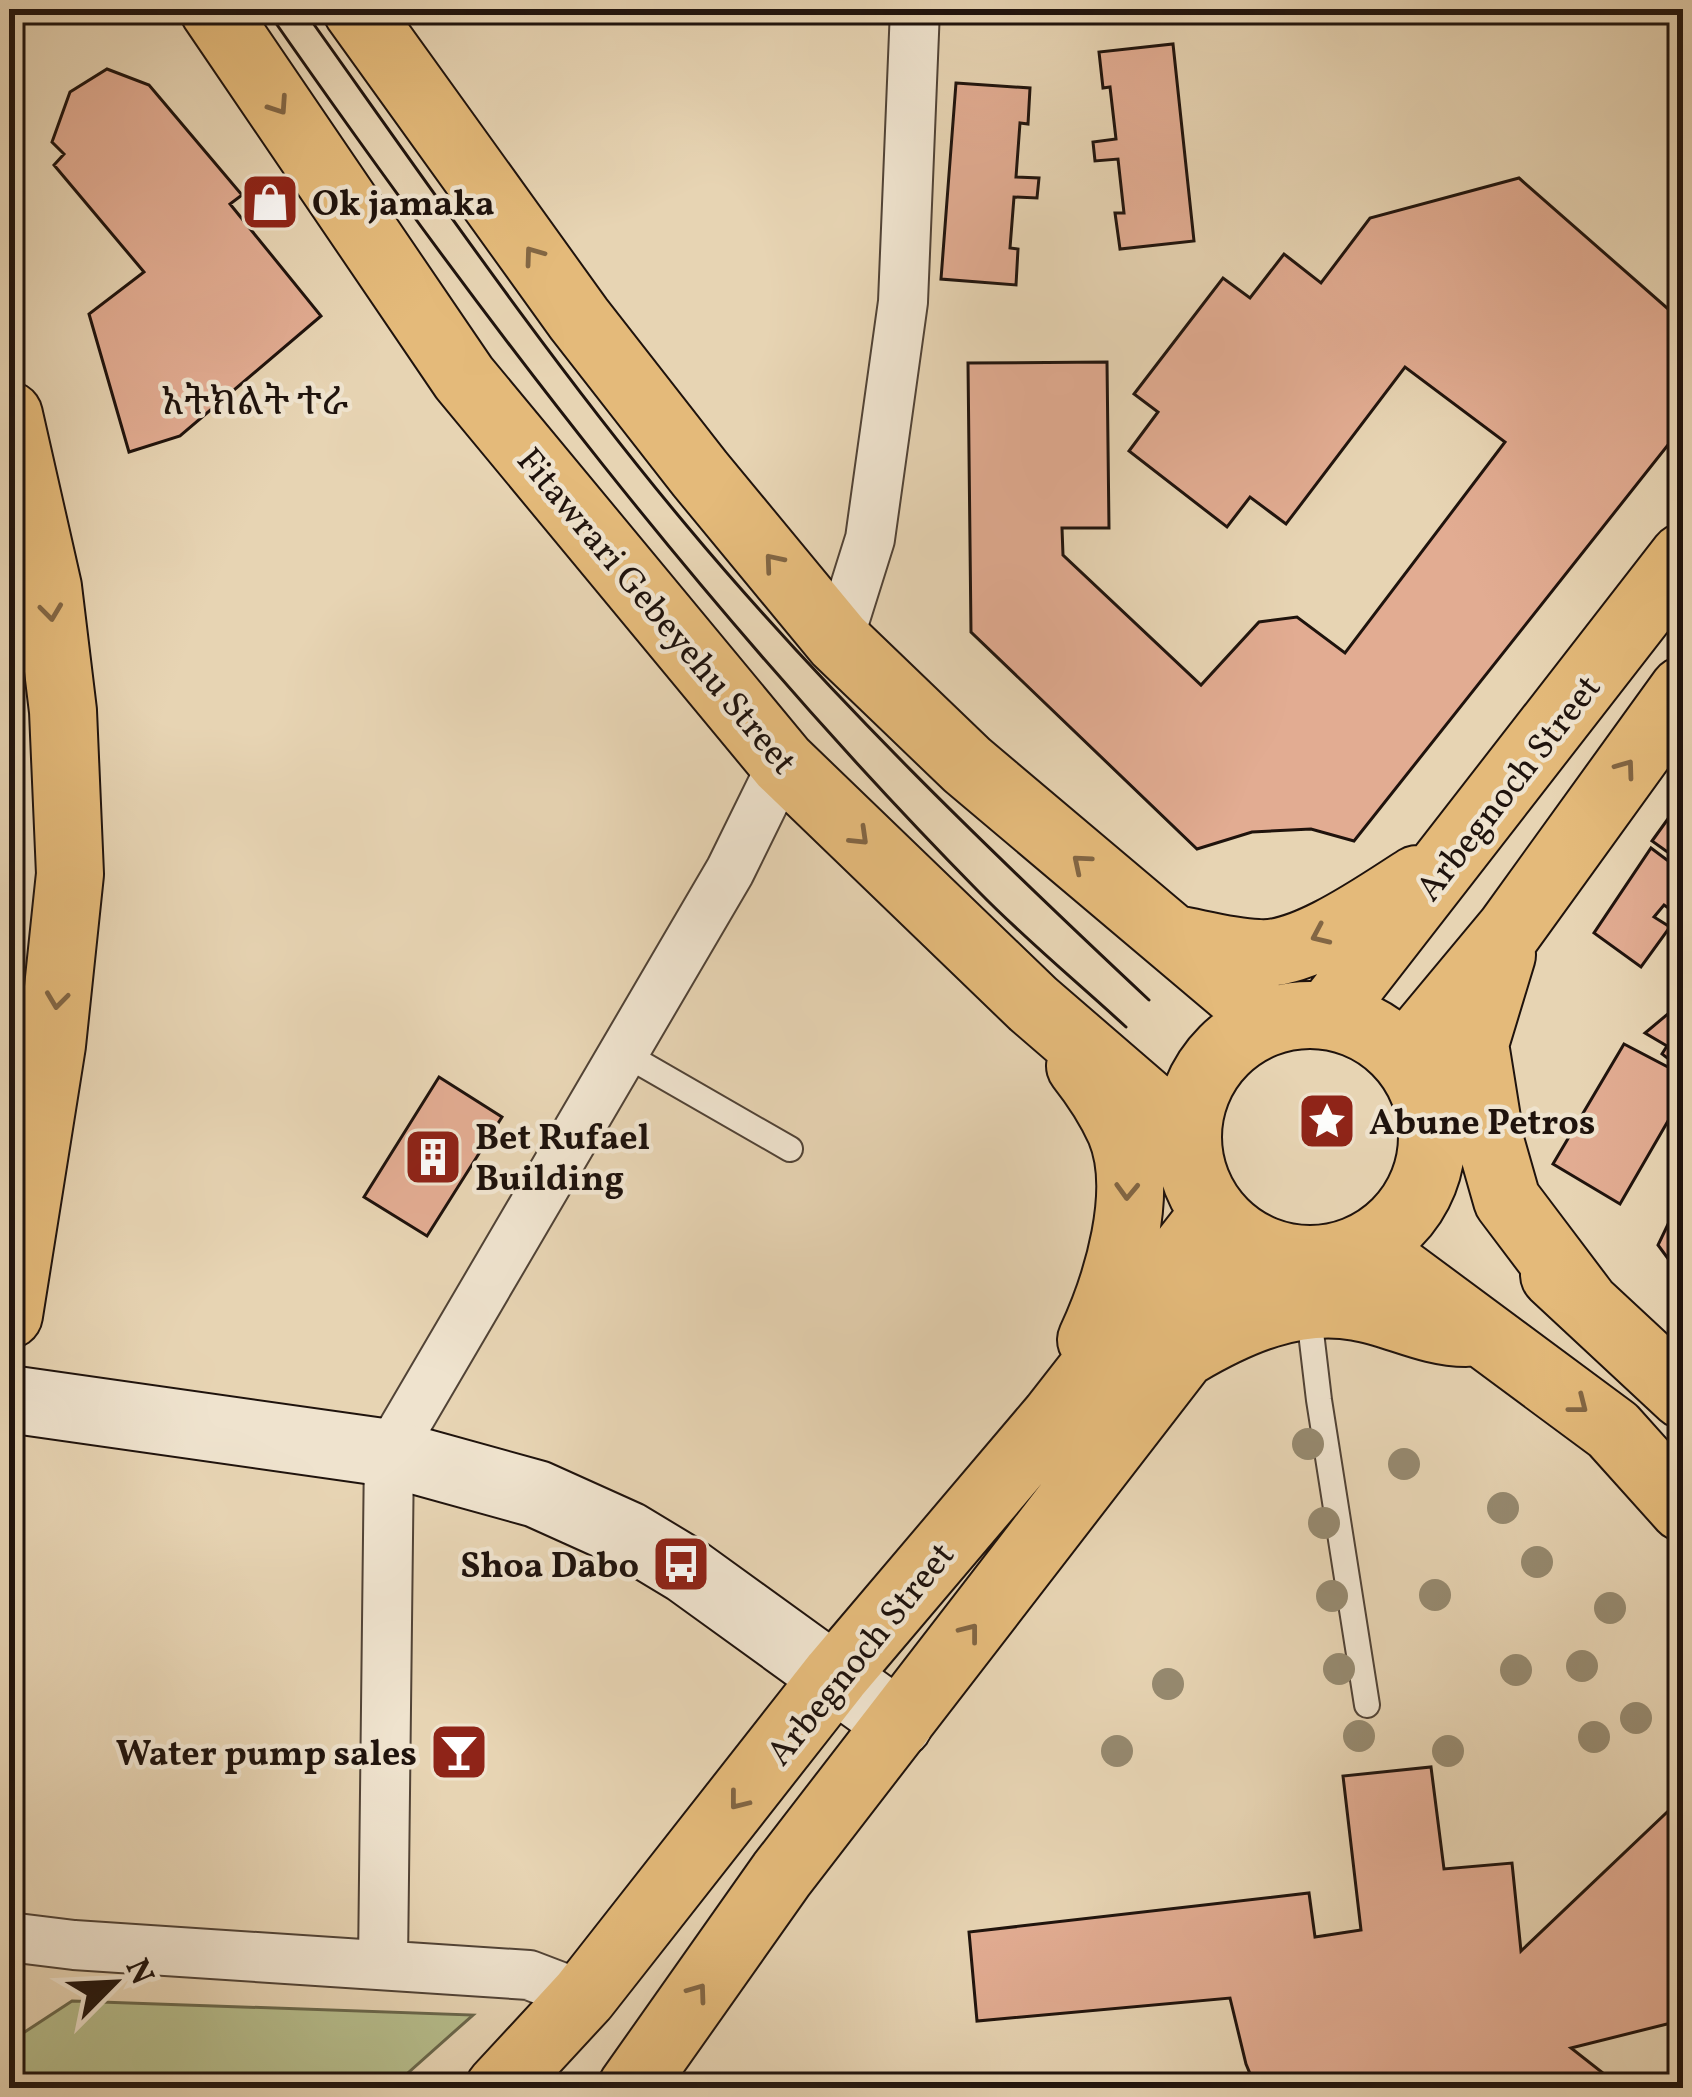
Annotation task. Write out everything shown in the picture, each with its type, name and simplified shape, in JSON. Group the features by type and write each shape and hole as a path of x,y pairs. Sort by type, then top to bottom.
{"main road":[{"name":"Fitawrari Gebeyehu Street","path":"213,9 464,378 783,763 1013,985 1187,1137"},
{"path":"356,9 579,319 838,641 967,765 1171,938 1298,1017"},
{"path":"9,415 48,587 63,711 70,874 52,1045 9,1315"},
{"name":"Arbegnoch Street","path":"1298,1017 1456,854 1683,557"},
{"path":"1404,1057 1509,931 1683,690"},
{"path":"1171,938 1263,954 1312,940 1363,914 1456,854"},
{"path":"1509,931 1475,1044 1491,1144 1507,1200 1584,1302"},
{"path":"1013,985 1093,1083 1122,1133 1128,1176 1124,1251 1104,1311 1054,1418"},
{"path":"1298,1017 1357,1022 1404,1057 1424,1090 1432,1126 1430,1164 1418,1198 1395,1226 1366,1247 1330,1259 1293,1260 1235,1231 1194,1177 1187,1137 1192,1100 1209,1066 1235,1038 1298,1017"},
{"path":"1430,1164 1683,1395"},
{"name":"Arbegnoch Street","path":"499,2088 584,1996 836,1676 1054,1418 1235,1231"},
{"name":"Arbegnoch Street","path":"631,2088 782,1874 1184,1353 1235,1231"},
{"path":"1366,1247 1612,1430 1683,1508"},
{"path":"1184,1353 1237,1323 1308,1305 1354,1306 1444,1333 1486,1334"}],"street":[{"path":"838,641 871,539 904,302 915,9"},
{"path":"383,1963 389,1453 730,871 783,763"},
{"path":"9,1399 389,1453 537,1493 628,1535 686,1570 899,1724"},
{"path":"9,1936 74,1945 530,1975 584,1996"}],"lane":[{"path":"623,1054 790,1149"},
{"path":"1308,1305 1318,1400 1367,1705"}],"green space":[{"path":"72,2001 473,2015 391,2088 9,2088 9,2048 14,2039"}],"building":[{"path":"1173,44 1194,241 1120,249 1115,213 1124,213 1118,159 1095,161 1093,142 1116,139 1110,87 1103,88 1099,52"},
{"path":"107,69 149,85 242,195 230,204 321,316 180,436 129,452 89,314 144,272 54,165 64,154 52,142 70,92"},
{"path":"956,83 1030,88 1028,124 1020,123 1016,177 1039,178 1037,198 1014,197 1010,248 1018,249 1016,285 941,279"},
{"path":"1519,178 1683,322 1683,426 1354,841 1311,829 1252,832 1197,849 971,632 968,363 1107,362 1109,528 1062,528 1063,555 1201,685 1259,622 1297,617 1345,653 1505,442 1405,367 1286,524 1250,497 1227,527 1129,451 1158,412 1134,394 1223,278 1250,298 1284,254 1321,283 1370,218"},
{"path":"1683,798 1683,863 1652,841"},
{"path":"1651,848 1683,872 1683,918 1664,905 1654,917 1670,927 1641,967 1594,933"},
{"path":"1683,1011 1683,1070 1662,1054 1667,1046 1645,1033 1669,1013 1679,1018"},
{"path":"1624,1044 1683,1075 1683,1095 1620,1204 1553,1164"},
{"name":"Bet Rufael Building","path":"439,1077 502,1117 427,1236 364,1197"},
{"path":"1683,1193 1683,1279 1658,1245"},
{"path":"1431,1767 1444,1869 1512,1863 1521,1951 1683,1797 1683,2020 1571,2048 1622,2088 1256,2088 1230,1998 977,2021 969,1932 1309,1893 1315,1937 1361,1930 1343,1776"}],"tram line":[{"path":"266,9 516,354 693,576 979,892 1126,1027"},
{"path":"303,9 538,336 687,526 796,651 911,770 1149,1000"}],"place":[{"name":"Ok jamaka","path":"270,202"},
{"name":"Abune Petros","path":"1327,1121"},
{"name":"Bet Rufael Building","path":"433,1157"},
{"name":"Shoa Dabo","path":"681,1564"},
{"name":"Water pump sales","path":"459,1752"}],"district":[{"name":"አትክልት ተራ","path":"255,400"}]}
